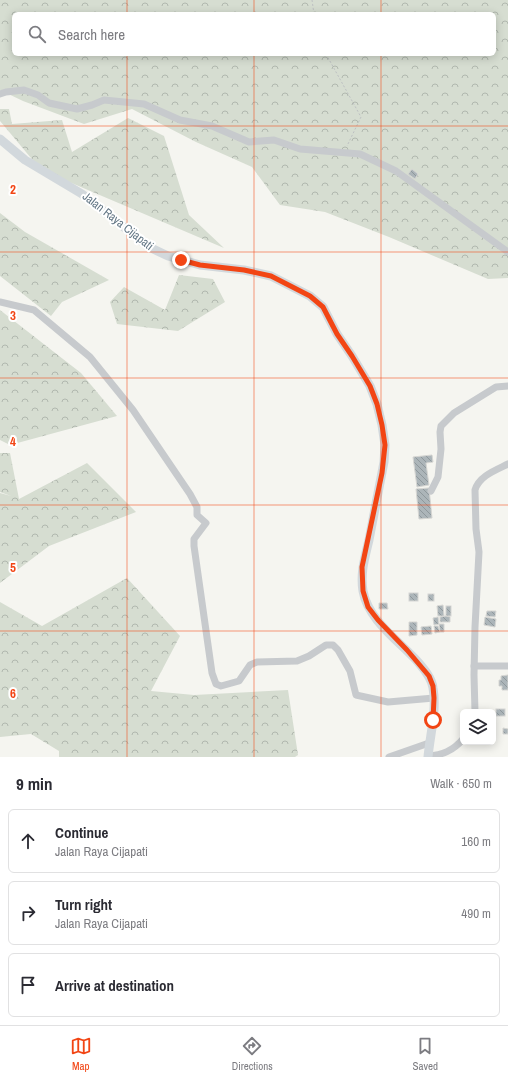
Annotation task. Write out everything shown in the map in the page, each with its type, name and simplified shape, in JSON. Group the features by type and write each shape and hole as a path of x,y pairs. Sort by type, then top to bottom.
{"main road":[{"name":"Jalan Raya Cijapati","path":"0,139 25,160 75,188 149,247 158,252 200,265 244,270 271,276 310,296 323,307 337,334 370,386 377,404 382,425 385,445 384,462 362,567 363,591 368,607 429,676 433,686 434,698 428,757"}],"street":[{"path":"0,94 24,90 38,95 49,103 78,109 104,100 144,104 180,120 212,126 249,142 274,140 300,149 360,154 396,171 508,252"},
{"path":"0,302 34,310 90,358 133,410 190,494 197,507 197,515 206,523 194,539 194,546 212,673 216,684 220,686 239,681 250,665 256,662 302,659 329,644 334,646 344,658 350,671 354,692 358,695 388,702 434,698"},
{"path":"430,491 438,477 441,449 441,426 454,413 496,387 508,386"},
{"path":"475,709 474,666 479,552 476,529 475,490 482,478 508,464"},
{"path":"474,666 508,666"},
{"path":"428,757 452,750 460,742"},
{"path":"389,757 429,743"}],"path":[{"path":"312,0 314,12"},
{"path":"327,56 361,117 344,152"}],"green space":[{"path":"0,0 508,0 508,278 488,279 389,237 325,212 280,205 252,167 196,142 132,109 84,124 23,101 0,90"},
{"path":"0,109 9,109 12,124 62,120 72,152 128,118 164,136 189,215 224,248 41,170 0,121"},
{"path":"0,213 25,232 109,280 62,302 51,316 0,276"},
{"path":"179,275 213,279 225,302 178,331 117,324 110,302 124,287 165,310"},
{"path":"0,310 81,373 117,416 10,445 0,440"},
{"path":"0,453 10,453 19,499 87,463 136,512 49,546 0,583 0,493 11,496 0,492"},
{"path":"127,578 180,636 151,691 194,695 288,690 298,755 295,757 59,757 59,751 31,734 0,737 0,602 42,626"}],"building":[{"path":"412,169 418,174 415,179 408,174"},
{"path":"432,455 433,462 426,463 429,485 417,487 413,457"},
{"path":"429,488 432,518 419,519 416,489"},
{"path":"409,593 418,593 418,601 409,601"},
{"path":"428,594 434,594 434,601 428,601"},
{"path":"379,603 387,603 388,609 379,609"},
{"path":"443,605 444,616 438,616 437,606"},
{"path":"446,606 451,606 451,616 446,616"},
{"path":"487,611 496,611 495,617 486,616"},
{"path":"438,617 439,624 434,625 433,618"},
{"path":"440,617 450,617 450,622 440,622"},
{"path":"485,617 496,619 495,627 484,625"},
{"path":"409,622 417,622 417,635 409,636"},
{"path":"439,624 444,624 444,632 440,632"},
{"path":"431,626 432,634 422,635 421,627"},
{"path":"434,626 438,626 440,632 435,633"},
{"path":"508,675 508,690 502,690 502,686 499,686 499,680 501,680 501,676"},
{"path":"496,709 505,709 505,716 496,716"},
{"path":"503,728 508,729 508,734 503,734"}],"route":[{"path":"181,260 200,265 244,270 271,276 310,296 323,307 337,334 370,386 377,404 385,445 382,473 369,540 362,567 363,591 368,607 378,620 407,650 429,676 433,686 433,720"}]}
